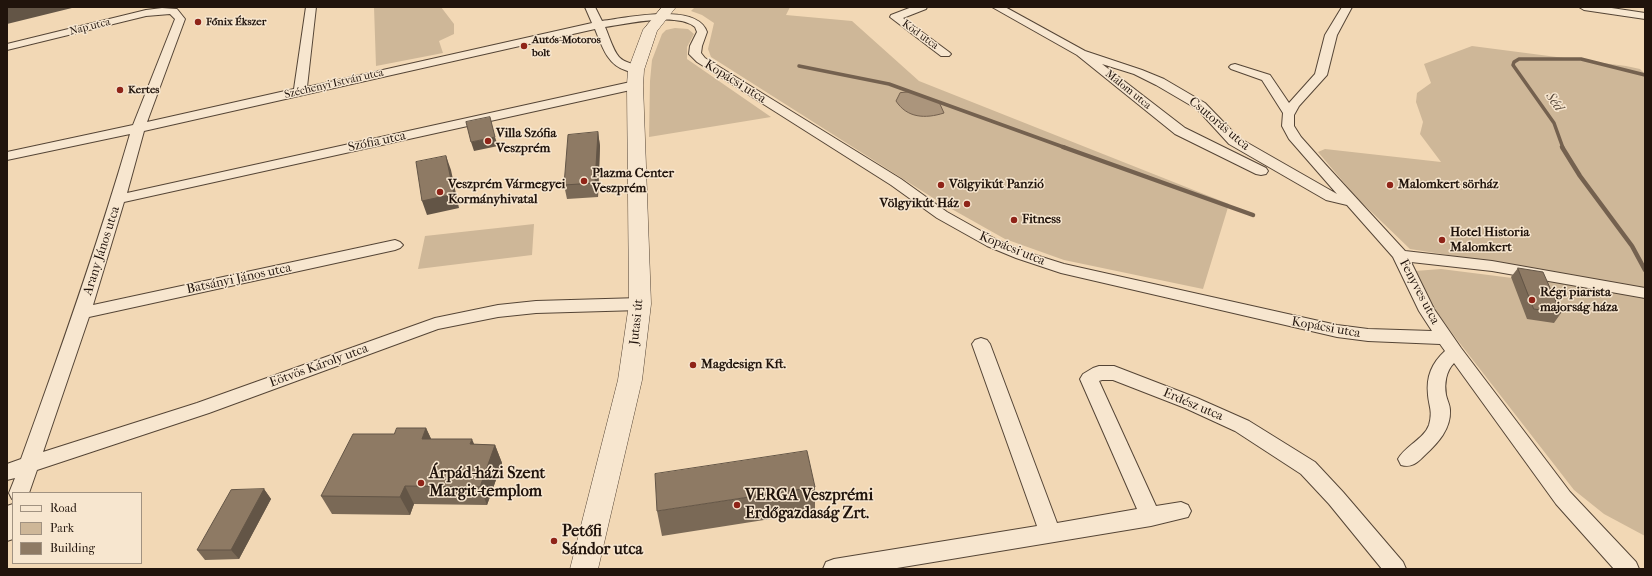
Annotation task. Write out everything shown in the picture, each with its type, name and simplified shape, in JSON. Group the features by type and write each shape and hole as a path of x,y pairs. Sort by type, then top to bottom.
{"street":[{"path":"300,92 311,7"},
{"path":"590,7 614,59 635,77"},
{"name":"Köd utca","path":"922,7 895,17 945,54"},
{"name":"Malom utca","path":"997,7 1081,54 1180,132 1261,171"},
{"path":"1235,67 1266,78 1289,113 1294,104 1321,75 1331,35 1339,18 1347,7"},
{"path":"1584,7 1643,15"},
{"path":"1631,7 1643,15"},
{"name":"Nap utca","path":"7,47 125,18 162,11 173,11"},
{"name":"Arany János utca","path":"20,492 82,313 118,199 138,128 180,19 173,11"},
{"name":"Széchenyi István utca","path":"7,156 599,25 665,12"},
{"name":"Jutasi út","path":"584,569 630,380 640,304 635,77 650,30 665,12"},
{"name":"Kopácsi utca","path":"665,12 697,23 702,32 696,46 695,54 701,60 896,182 942,215 992,243 1020,255 1061,268 1337,331 1450,345"},
{"name":"Csutorás utca","path":"1081,54 1138,72 1160,82 1201,106 1234,141 1332,197 1353,202"},
{"name":"Szófia utca","path":"118,199 635,77"},
{"name":"Fenyves utca","path":"1289,113 1288,126 1296,139 1400,256 1424,305 1450,345 1563,498 1628,569"},
{"name":"Batsányi János utca","path":"82,313 396,245"},
{"path":"1400,256 1437,258 1538,273 1645,293"},
{"name":"Eötvös Károly utca","path":"7,472 203,408 435,324 466,316 513,309 640,304"},
{"path":"981,344 1050,533"},
{"path":"1408,459 1432,437 1438,426 1441,410 1437,395 1437,380 1441,364 1450,345"},
{"name":"Erdész utca","path":"1151,517 1088,379 1098,373 1114,373 1198,406 1242,426 1308,468 1336,498 1395,569"},
{"path":"834,569 1181,511"},
{"path":"7,532 12,516"}],"green space":[{"path":"374,7 441,7 454,24 454,34 439,41 443,53 376,66"},
{"path":"695,7 790,7 786,15 852,21 919,81 1229,204 1203,289 1064,260 1005,239 941,203 711,57 708,49 714,23 702,15 691,11"},
{"path":"675,28 688,29 694,34 687,47 687,59 771,117 649,137 652,60 662,34 666,30"},
{"path":"1472,46 1626,66 1640,69 1645,74 1645,536 1604,514 1574,490 1430,303 1415,271 1441,269 1536,281 1531,268 1410,249 1356,197 1318,152 1325,149 1441,162 1420,134 1423,122 1416,102 1417,93 1431,83 1424,64"},
{"path":"534,224 532,255 418,269 425,236"}],"shaded area":[{"path":"910,92 939,102 944,113 930,116 917,116 905,111 896,101 900,93"}],"building":[{"path":"490,117 495,137 471,142 466,122"},
{"name":"Plazma Center Veszprém","path":"598,132 595,183 564,185 568,135"},
{"path":"446,156 454,194 422,201 416,162"},
{"path":"1518,268 1543,272 1561,313 1534,309"},
{"path":"397,428 426,428 422,439 472,439 470,444 495,445 480,487 405,486 400,497 321,496 353,434 394,434"},
{"path":"807,451 815,487 657,511 655,474"},
{"path":"264,489 231,550 197,550 231,490"}],"waterway":[{"name":"Séd","path":"1563,148 1554,123 1513,65 1514,62 1519,59 1581,59 1645,75"},
{"path":"799,66 889,84 1066,148"},
{"path":"1063,147 1253,215"},
{"name":"Séd","path":"1562,147 1580,176 1632,246 1645,270"}],"place":[{"name":"Főnix Ékszer","path":"198,22"},
{"name":"Autós-Motoros bolt","path":"524,46"},
{"name":"Kertes","path":"120,90"},
{"name":"Villa Szófia Veszprém","path":"488,141"},
{"name":"Plazma Center Veszprém","path":"584,181"},
{"name":"Völgyikút Panzió","path":"941,185"},
{"name":"Malomkert sörház","path":"1390,185"},
{"name":"Veszprém Vármegyei Kormányhivatal","path":"440,192"},
{"name":"Völgyikút Ház","path":"967,204"},
{"name":"Fitness","path":"1014,220"},
{"name":"Hotel Historia Malomkert","path":"1442,240"},
{"name":"Régi piarista majorság háza","path":"1532,300"},
{"name":"Magdesign Kft.","path":"693,365"},
{"name":"Árpád-házi Szent Margit-templom","path":"421,483"},
{"name":"VERGA Veszprémi Erdőgazdaság Zrt.","path":"737,505"},
{"name":"Petőfi Sándor utca","path":"554,541"}]}
